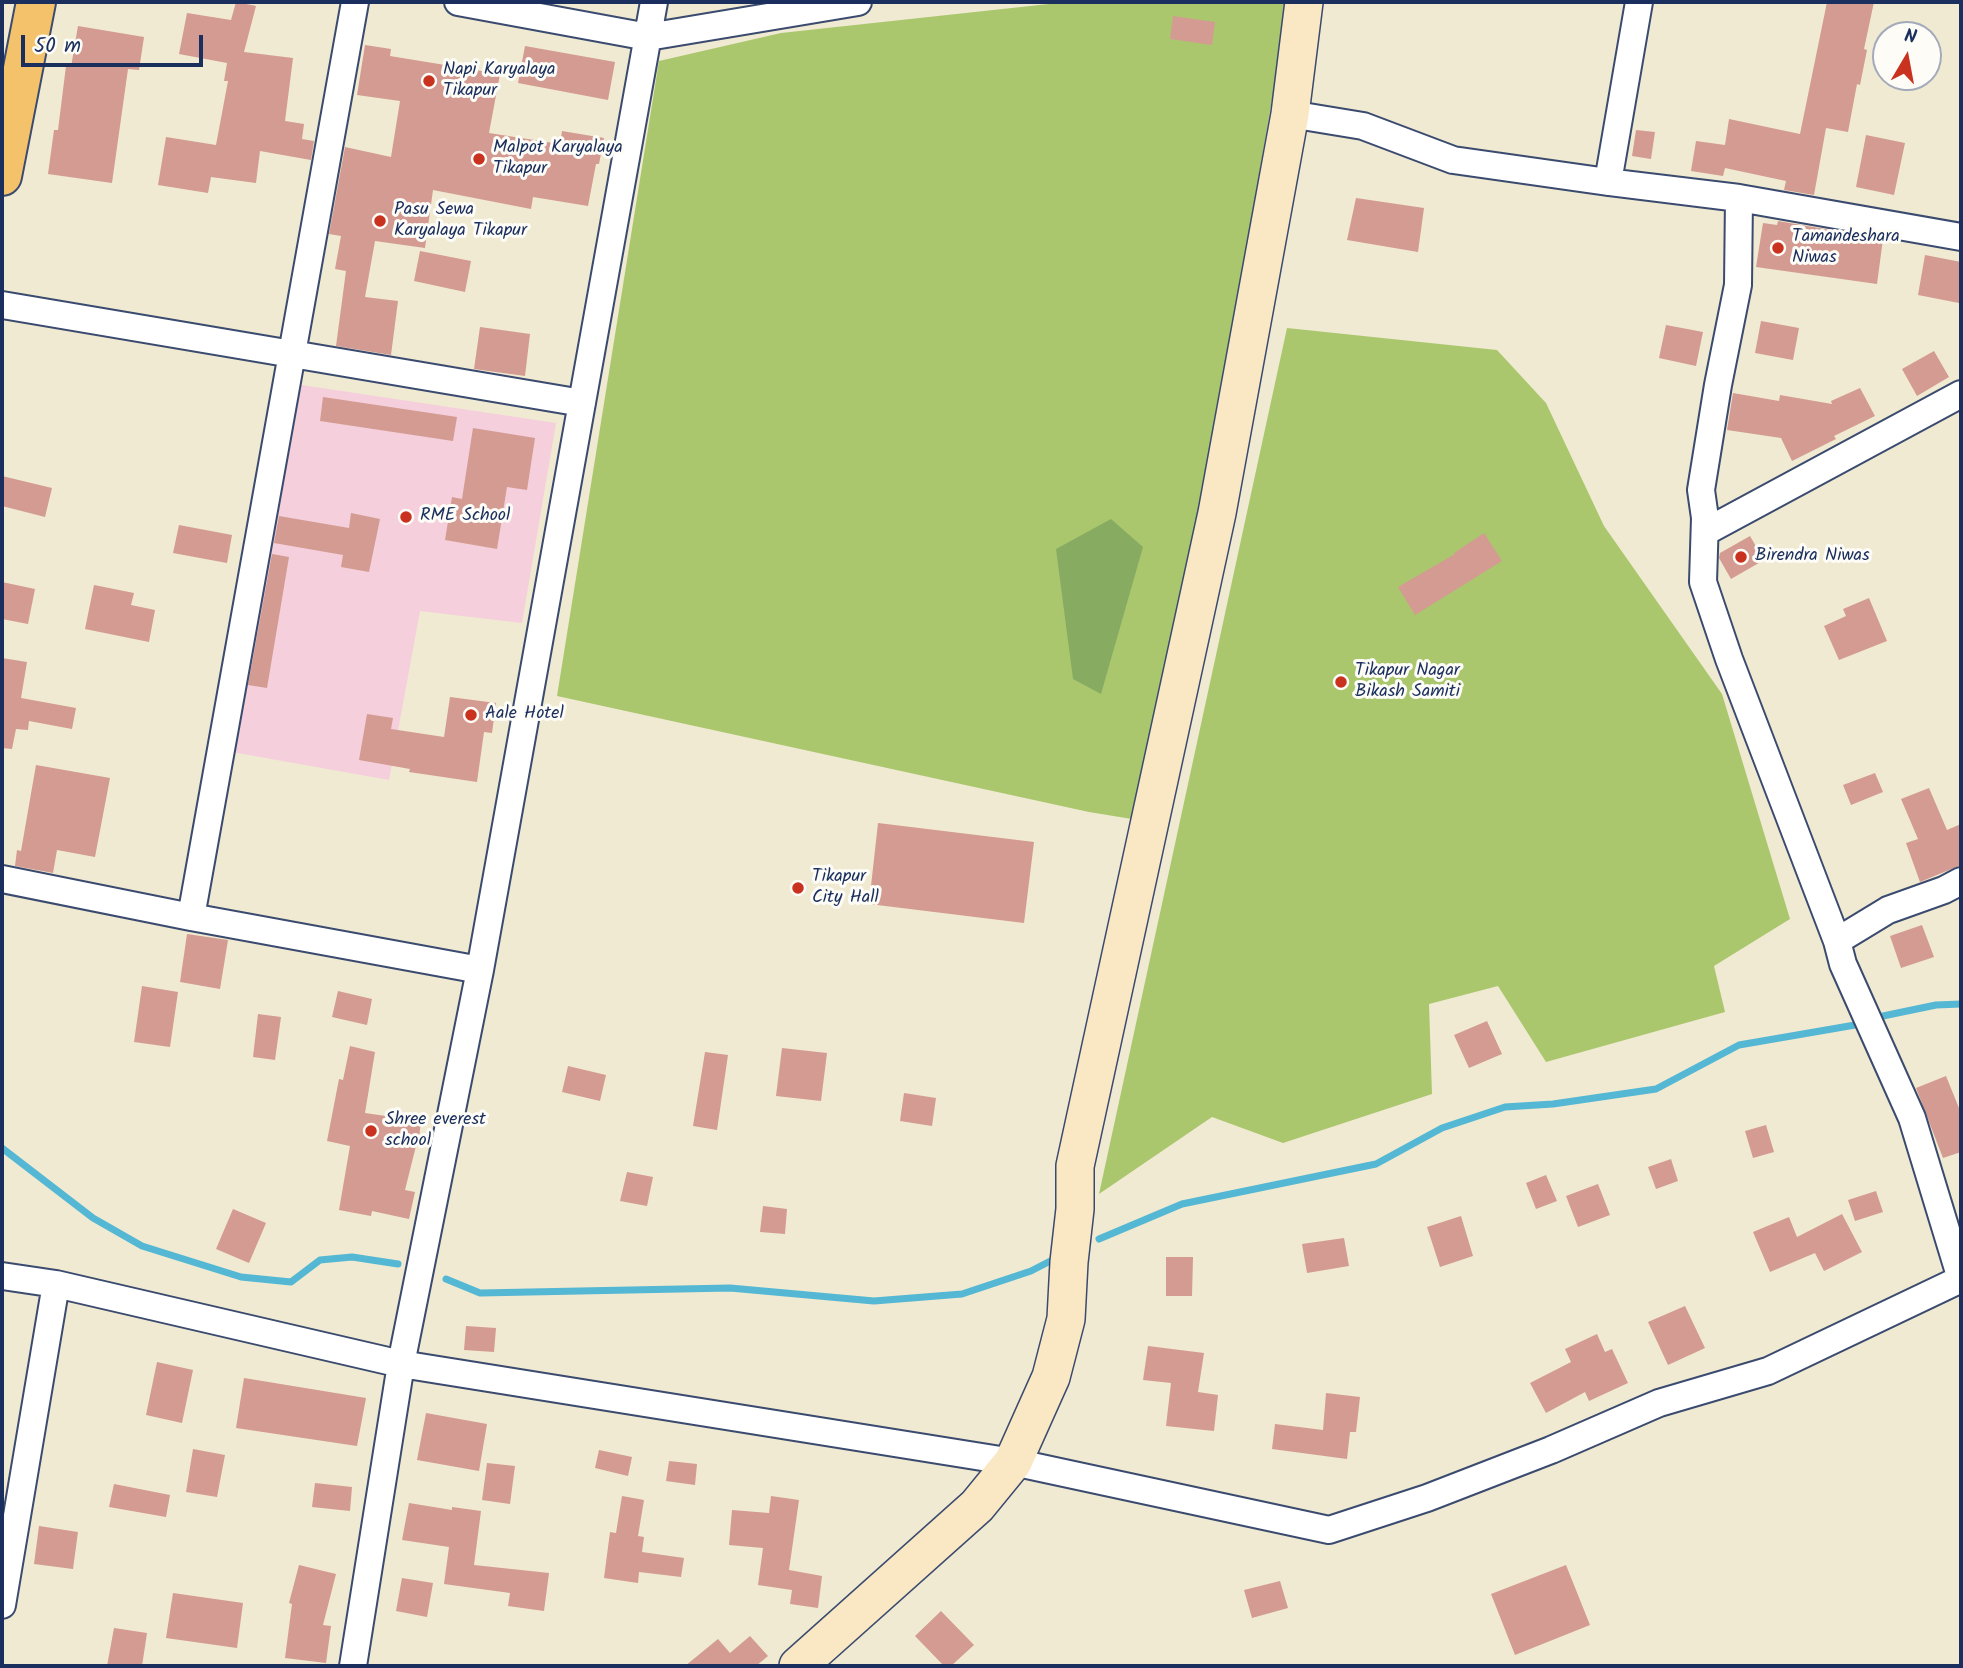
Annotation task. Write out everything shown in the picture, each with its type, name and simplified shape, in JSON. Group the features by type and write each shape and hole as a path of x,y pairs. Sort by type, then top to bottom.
{"main road":[{"path":"2,176 36,2"}],"street":[{"path":"191,917 355,2"},
{"path":"458,2 648,37 858,2"},
{"path":"353,1666 401,1364 480,971 654,2"},
{"path":"797,1666 976,1506 1013,1462 1051,1377 1066,1319 1075,1209 1075,1166 1217,513 1290,114 1304,2"},
{"path":"1608,182 1639,2"},
{"path":"1290,114 1363,125 1453,160 1739,198 1961,237"},
{"path":"2,1276 56,1284 401,1364 1013,1462 1329,1530 1427,1499 1551,1450 1659,1403 1768,1371 1961,1279 1912,1118 1843,964 1837,941 1729,659 1703,582 1705,532 1701,490 1738,285 1739,198"},
{"path":"2,305 582,403"},
{"path":"1705,532 1961,394"},
{"path":"2,879 480,971"},
{"path":"1837,941 1888,910 1957,886"},
{"path":"2,1605 56,1284"}],"shaded area":[{"name":"RME School","path":"295,384 556,423 522,623 420,611 389,780 232,752"}],"green space":[{"path":"1067,2 1289,2 1185,600 1138,820 1089,812 557,696 659,61 781,33"},
{"path":"1287,328 1497,350 1546,403 1604,526 1722,694 1790,919 1714,966 1725,1012 1546,1062 1498,986 1429,1004 1432,1094 1283,1143 1212,1117 1099,1194"},
{"path":"1111,519 1143,547 1101,694 1073,679 1056,549"}],"building":[{"path":"236,2 256,6 244,52 293,58 285,121 304,124 302,139 314,141 311,160 260,151 256,183 211,177 208,193 158,185 166,137 216,145 228,81 224,81 227,63 179,54 187,13 231,20"},
{"path":"1827,2 1874,2 1860,85 1857,84 1848,132 1826,128 1814,195 1784,190 1786,181 1725,168 1723,176 1691,171 1696,141 1725,145 1729,119 1800,134"},
{"path":"1173,16 1215,22 1212,45 1170,39"},
{"path":"78,26 144,37 139,70 128,69 112,183 48,174 54,130 58,130 66,66 71,67"},
{"path":"365,45 391,49 390,56 500,74 489,133 560,144 562,131 604,138 588,206 533,197 531,209 433,190 425,248 375,241 365,297 398,301 391,355 336,346 346,271 335,269 341,236 329,234 345,147 391,157 400,101 357,95"},
{"path":"525,46 615,62 608,100 518,83"},
{"path":"1636,130 1655,132 1651,159 1632,156"},
{"path":"1866,135 1905,143 1894,195 1856,187"},
{"path":"1356,198 1424,208 1418,252 1347,240"},
{"path":"1778,221 1883,239 1877,284 1756,267 1763,223 1777,225"},
{"path":"420,251 471,261 465,292 414,281"},
{"path":"1925,255 1961,262 1959,303 1918,295"},
{"path":"1761,321 1799,328 1793,360 1755,353"},
{"path":"1666,325 1703,332 1696,366 1659,358"},
{"path":"480,327 530,334 525,376 474,369"},
{"path":"1934,351 1949,377 1917,396 1902,369"},
{"path":"1860,388 1875,416 1792,461 1781,438 1727,430 1733,393 1779,401 1780,395 1832,404 1831,401"},
{"path":"323,397 457,417 453,441 320,421"},
{"path":"473,428 535,438 527,490 507,487 497,549 445,540 452,497 462,499"},
{"path":"2,476 52,488 45,517 2,506"},
{"path":"351,513 380,519 369,572 341,567 343,555 274,543 279,516 349,528"},
{"path":"179,525 232,535 227,563 173,553"},
{"path":"1484,533 1502,561 1415,615 1398,587 1455,554"},
{"name":"Birendra Niwas","path":"1750,536 1764,560 1731,579 1719,558 1720,553"},
{"path":"272,554 289,557 267,688 248,685"},
{"path":"2,582 35,589 28,624 2,619"},
{"path":"94,585 134,593 131,605 155,610 149,642 85,629"},
{"path":"1869,598 1887,641 1839,660 1824,626 1846,616 1843,609"},
{"path":"2,658 27,662 21,698 76,708 72,729 29,721 28,730 16,729 12,749 2,748"},
{"path":"450,697 496,703 492,733 484,732 477,782 409,772 410,769 359,760 367,714 393,718 391,729 444,737"},
{"path":"36,765 110,778 95,857 57,850 53,873 15,866 17,850 21,851"},
{"path":"1875,773 1883,792 1851,805 1843,785"},
{"path":"1929,788 1947,830 1961,824 1961,865 1920,882 1906,843 1918,839 1901,799"},
{"path":"878,823 1034,842 1024,923 869,904"},
{"path":"1922,925 1934,957 1901,968 1890,936"},
{"path":"187,934 228,940 220,989 180,982"},
{"path":"142,986 178,992 170,1047 134,1042"},
{"path":"338,991 372,999 367,1025 332,1017"},
{"path":"258,1014 281,1017 275,1060 253,1057"},
{"path":"1487,1021 1502,1054 1469,1068 1454,1035"},
{"path":"350,1046 375,1052 365,1113 421,1121 418,1147 416,1146 405,1190 415,1192 409,1219 372,1211 371,1216 339,1210 350,1146 327,1141 339,1079 343,1080"},
{"path":"782,1048 827,1053 821,1101 776,1096"},
{"path":"705,1052 728,1055 717,1130 693,1126"},
{"path":"568,1066 606,1075 600,1101 562,1092"},
{"path":"1946,1076 1961,1113 1961,1152 1943,1158 1916,1088"},
{"path":"904,1093 936,1098 932,1126 900,1121"},
{"path":"1766,1125 1774,1152 1753,1158 1745,1131"},
{"path":"1671,1159 1678,1181 1656,1189 1648,1167"},
{"path":"627,1172 653,1177 647,1206 620,1201"},
{"path":"1546,1175 1557,1201 1536,1209 1526,1183"},
{"path":"1598,1184 1610,1215 1578,1227 1566,1196"},
{"path":"1876,1191 1883,1212 1855,1221 1848,1200"},
{"path":"763,1206 787,1209 785,1234 760,1232"},
{"path":"233,1209 266,1223 249,1263 216,1249"},
{"path":"1842,1214 1862,1252 1824,1271 1815,1253 1770,1272 1753,1232 1789,1217 1797,1237"},
{"path":"1461,1216 1473,1256 1440,1267 1427,1227"},
{"path":"1344,1238 1349,1266 1307,1273 1302,1244"},
{"path":"1166,1257 1193,1257 1192,1296 1166,1296"},
{"path":"1685,1306 1705,1348 1668,1365 1648,1322"},
{"path":"466,1326 496,1328 494,1352 464,1350"},
{"path":"1597,1334 1605,1352 1612,1349 1628,1383 1589,1401 1585,1392 1546,1413 1530,1383 1571,1362 1565,1349"},
{"path":"1148,1346 1204,1353 1198,1392 1218,1395 1214,1431 1166,1426 1171,1383 1143,1380"},
{"path":"157,1362 193,1370 182,1423 146,1415"},
{"path":"244,1378 366,1398 357,1446 236,1428"},
{"path":"1326,1393 1360,1397 1356,1432 1350,1432 1347,1459 1272,1449 1275,1424 1323,1430"},
{"path":"426,1413 487,1424 479,1471 417,1460"},
{"path":"193,1449 225,1455 217,1497 186,1492"},
{"path":"599,1450 632,1457 628,1476 595,1468"},
{"path":"669,1461 697,1464 695,1485 666,1481"},
{"path":"487,1463 515,1466 510,1504 482,1500"},
{"path":"315,1483 352,1487 350,1511 312,1507"},
{"path":"114,1484 170,1495 166,1517 109,1507"},
{"path":"622,1496 644,1500 638,1536 644,1537 642,1552 684,1558 681,1577 639,1572 638,1583 604,1578 610,1532 616,1533"},
{"path":"771,1496 799,1500 789,1570 822,1576 818,1608 790,1604 792,1590 758,1585 763,1548 729,1545 732,1510 769,1513"},
{"path":"409,1503 452,1510 452,1507 481,1511 474,1565 549,1573 544,1611 508,1606 510,1593 444,1584 449,1547 402,1540"},
{"path":"39,1526 78,1532 73,1569 34,1564"},
{"path":"299,1565 336,1574 323,1625 331,1626 326,1663 285,1658 292,1604 289,1603"},
{"path":"1566,1565 1590,1625 1515,1655 1491,1594"},
{"path":"402,1578 433,1583 427,1617 396,1611"},
{"path":"1280,1581 1288,1608 1252,1618 1244,1590"},
{"path":"173,1593 243,1603 237,1648 166,1638"},
{"path":"941,1611 974,1645 951,1666 944,1666 915,1636"},
{"path":"114,1628 147,1633 142,1666 107,1666"},
{"path":"750,1636 768,1656 756,1666 685,1666 718,1639 730,1653"}],"waterway":[{"path":"1883,1016 1936,1005 1961,1004"},
{"path":"1099,1239 1182,1204 1376,1164 1442,1128 1505,1107 1553,1104 1656,1089 1739,1045 1855,1025"},
{"path":"2,1148 93,1218 142,1246 241,1277 291,1282 320,1260 352,1257 398,1264"},
{"path":"446,1279 480,1293 730,1288 874,1301 962,1294 1031,1271 1058,1257"}],"place":[{"name":"Napi Karyalaya Tikapur","path":"429,81"},
{"name":"Malpot Karyalaya Tikapur","path":"479,159"},
{"name":"Pasu Sewa Karyalaya Tikapur","path":"380,221"},
{"name":"Tamandeshara Niwas","path":"1778,248"},
{"name":"RME School","path":"406,517"},
{"name":"Birendra Niwas","path":"1741,557"},
{"name":"Tikapur Nagar Bikash Samiti","path":"1341,682"},
{"name":"Aale Hotel","path":"471,715"},
{"name":"Tikapur City Hall","path":"798,888"},
{"name":"Shree everest school","path":"371,1131"}]}
